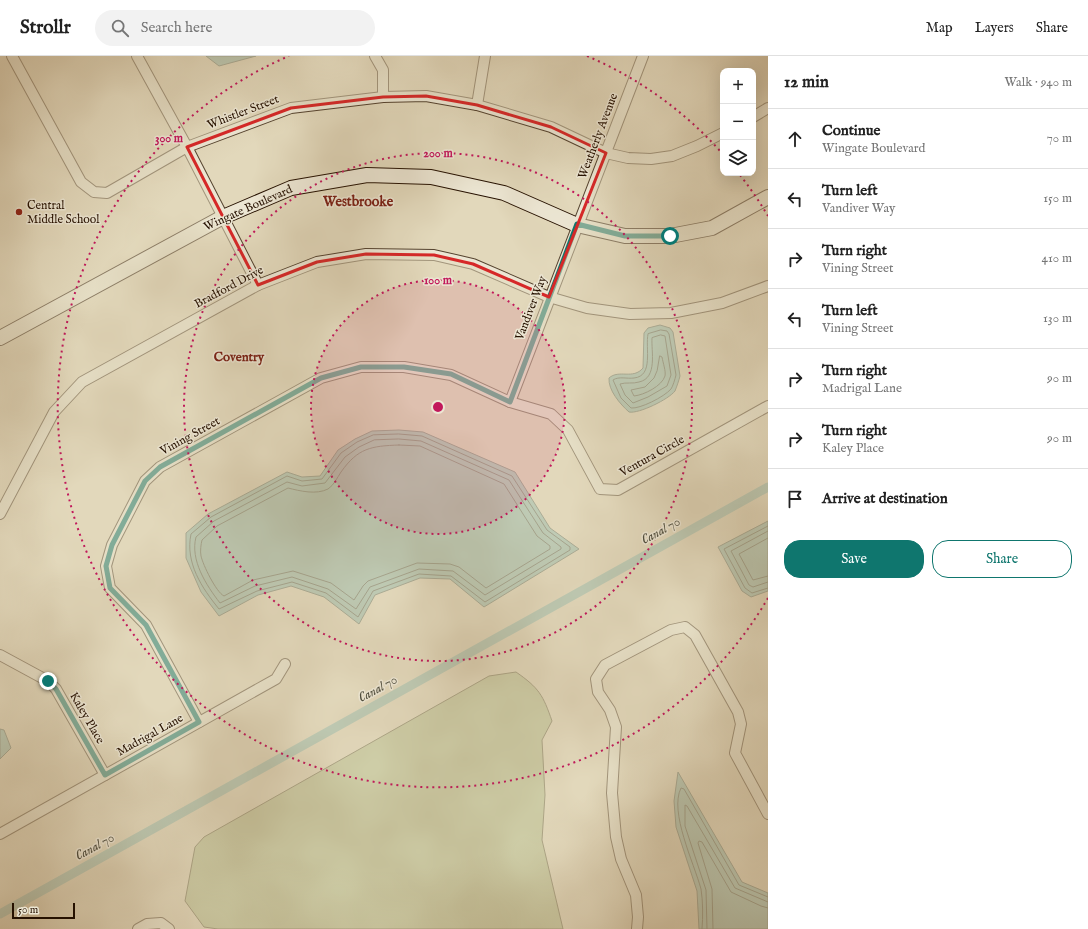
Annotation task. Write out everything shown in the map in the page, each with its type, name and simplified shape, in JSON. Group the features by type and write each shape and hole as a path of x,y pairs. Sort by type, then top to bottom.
{"street":[{"name":"Whistler Street","path":"12,56 81,182 94,192 107,193 188,147 291,108 383,97 426,96 477,105 551,127 606,153 628,158 651,159 672,156 720,134"},
{"path":"137,56 188,147 258,285"},
{"path":"375,56 383,70 383,97"},
{"path":"477,105 485,56"},
{"name":"Weatherly Avenue","path":"577,224 643,56"},
{"path":"756,114 768,108"},
{"name":"Wingate Boulevard","path":"0,338 223,217 290,188 367,175 431,177 504,193 577,224 625,236 670,236 712,228 768,197"},
{"name":"Vandiver Way","path":"510,402 577,224"},
{"name":"Bradford Drive","path":"0,514 54,412 82,382 258,285 317,262 366,254 434,255 473,264 549,297"},
{"path":"549,297 587,308 630,314 671,313 722,303 768,286"},
{"name":"Vining Street","path":"199,722 146,625 110,588 106,566 112,545 145,481 160,467 321,378 361,367 404,367 451,374 510,402"},
{"name":"Ventura Circle","path":"510,402 551,414 568,430 600,489 618,490 768,406"},
{"path":"637,929 638,917 636,895 621,860 616,837 612,793 616,727 610,710 598,692 596,679 605,665 671,630 685,627 695,635 738,712 741,724 735,753 768,814"},
{"name":"Kaley Place","path":"0,655 48,681 56,689 105,775"},
{"name":"Madrigal Lane","path":"0,834 276,679 285,664"},
{"path":"138,929 147,924 161,923 169,929"}],"highlighted area":[{"path":"426,96 477,105 551,127 606,153 549,297 473,264 434,255 366,254 317,262 258,285 187,147 291,108 383,97"}],"green space":[{"path":"516,672 530,683 543,698 552,721 542,740 545,795 542,840 563,929 218,929 204,927 185,901 195,847 204,837 489,676"}],"water":[{"path":"206,56 256,56 219,66"},
{"path":"660,325 670,328 673,332 680,376 675,391 660,402 640,411 629,412 618,401 610,387 609,378 617,374 639,372 643,368 644,333 648,328"},
{"path":"399,430 423,432 515,472 550,528 579,549 484,607 450,579 420,578 375,595 359,624 324,597 291,586 258,595 219,616 201,592 186,558 186,533 208,514 287,472 302,477 320,476 338,450 355,439 372,431"},
{"path":"768,521 768,591 751,597 742,591 718,547"},
{"path":"0,729 4,730 11,748 0,759"},
{"path":"678,772 742,882 768,893 768,929 699,929 697,891 676,827 674,801"}],"waterway":[{"name":"Canal 70","path":"0,914 768,487"}],"place":[{"name":"Central Middle School","path":"19,212"}],"district":[{"name":"Westbrooke","path":"358,202"},
{"name":"Coventry","path":"239,357"}],"route":[{"path":"48,681 56,689 105,775 199,722 146,625 110,588 106,566 112,545 145,481 160,467 321,378 361,367 404,367 451,374 510,402 577,224 625,236 670,236"}]}
